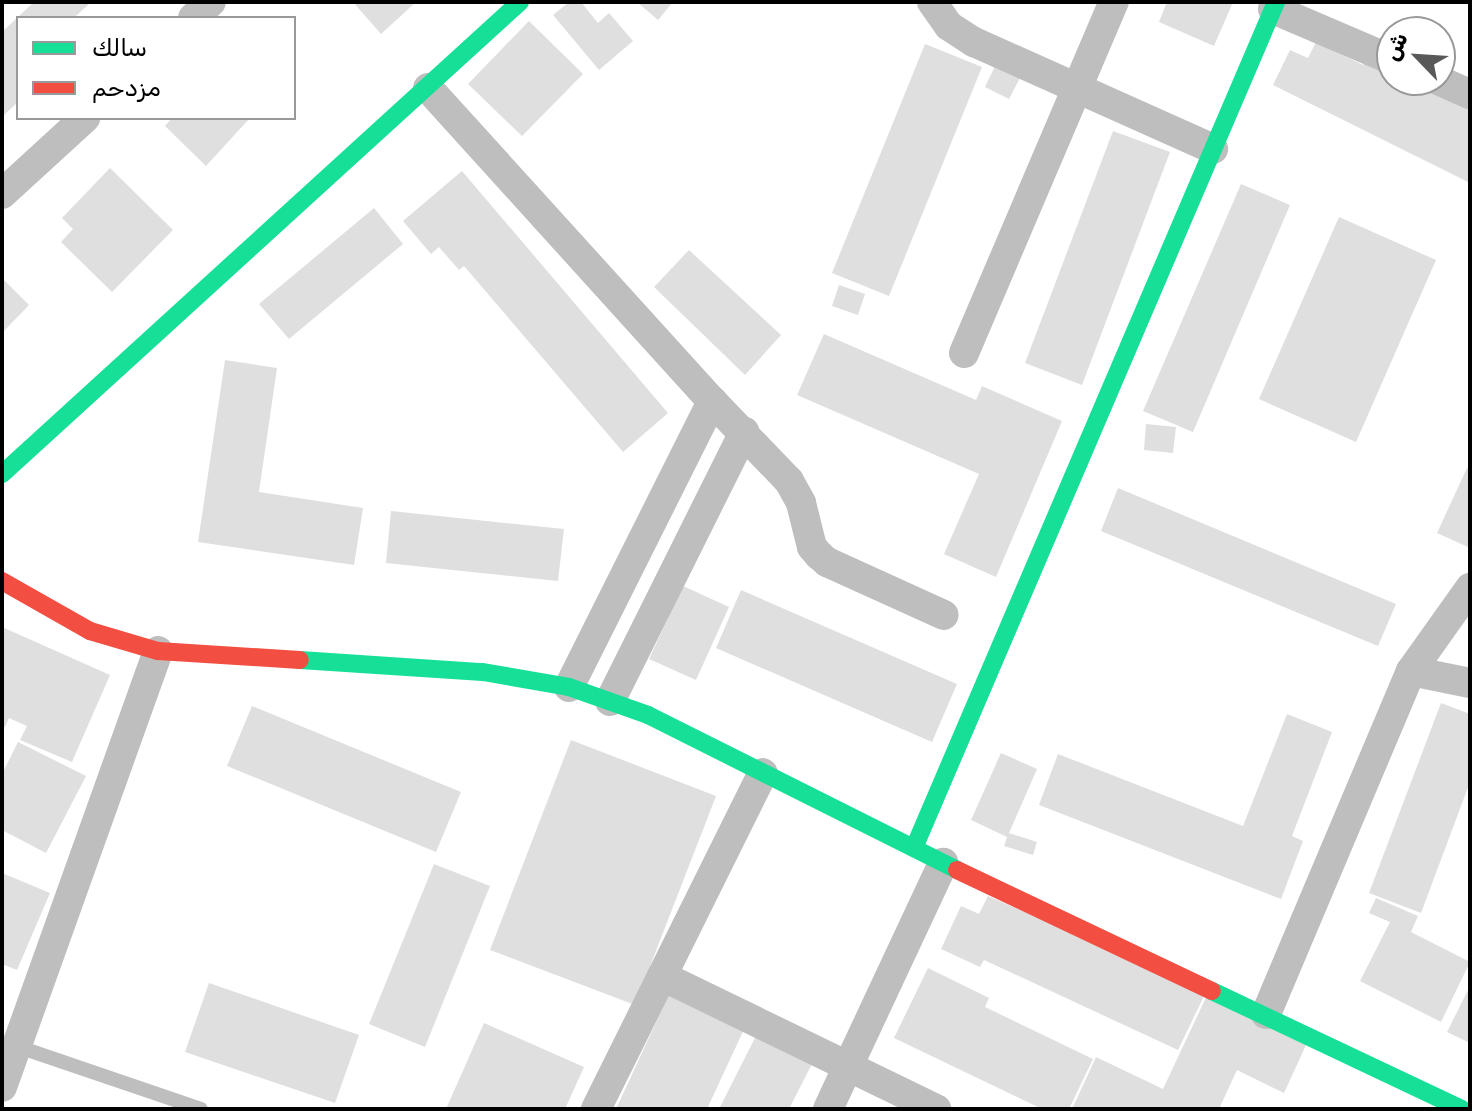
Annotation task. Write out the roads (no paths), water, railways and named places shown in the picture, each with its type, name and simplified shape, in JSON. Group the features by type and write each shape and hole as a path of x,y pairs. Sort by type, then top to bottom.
{"street":[{"path":"195,16 211,2"},
{"path":"2,474 520,2"},
{"path":"932,2 960,35 1213,149"},
{"path":"964,353 1114,2"},
{"path":"914,848 1274,6 1376,53"},
{"path":"428,88 796,492 808,536 819,555 827,562 944,615"},
{"path":"2,194 83,120"},
{"path":"569,687 712,401"},
{"path":"610,701 744,432"},
{"path":"2,581 90,631 158,651 483,672 569,687 610,701 648,715 943,863 1462,1109"},
{"path":"1266,1014 1411,671 1470,588"},
{"path":"2,1087 19,1047 158,651"},
{"path":"1411,671 1470,683"},
{"path":"596,1109 763,773"},
{"path":"828,1109 943,863"},
{"path":"662,976 936,1109"}],"lane":[{"path":"19,1047 201,1109"}]}
